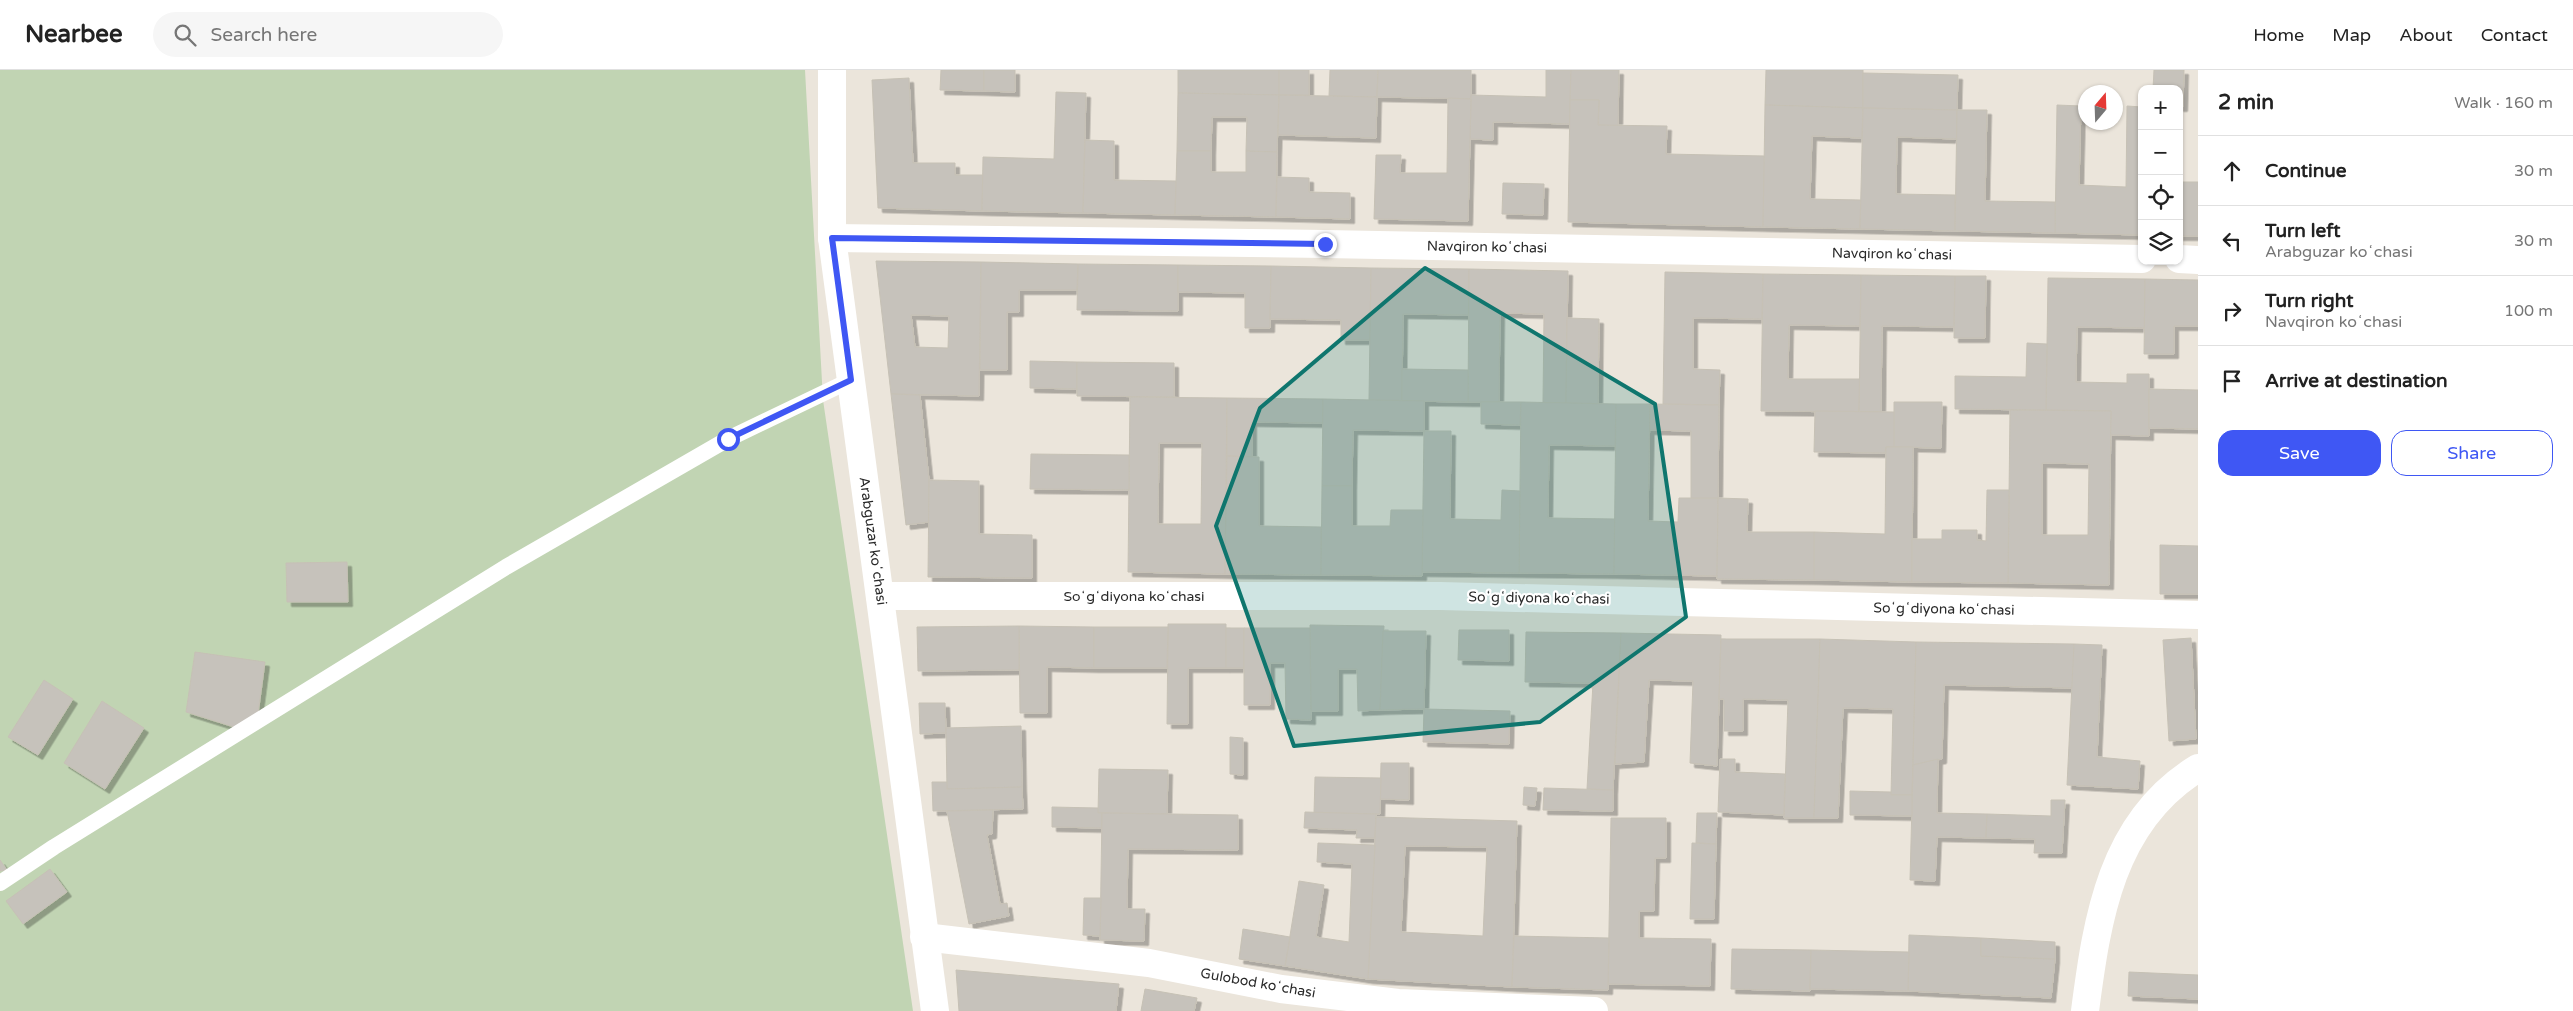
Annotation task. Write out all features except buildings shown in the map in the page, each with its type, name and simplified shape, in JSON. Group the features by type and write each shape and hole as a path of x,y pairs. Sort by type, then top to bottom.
{"street":[{"name":"Arabguzar koʻchasi","path":"832,70 832,238 935,1011"},
{"name":"Navqiron koʻchasi","path":"832,238 1335,244 2138,259"},
{"path":"2183,260 2198,260"},
{"name":"Soʻgʻdiyona koʻchasi","path":"880,596 1440,596 2198,615"},
{"path":"2085,1011 2101,913 2109,882 2123,851 2137,827 2162,797 2180,779 2198,768"},
{"name":"Gulobod koʻchasi","path":"924,937 1150,963 1281,989 1398,1003 1594,1011"}],"lane":[{"path":"0,883 105,815 506,567 728,439 851,380"}],"highlighted area":[{"path":"1425,268 1655,404 1686,617 1540,722 1294,746 1216,526 1260,408"}],"green space":[{"path":"0,70 805,70 823,400 913,1011 0,1011"}],"route":[{"path":"728,439 851,380 832,238 1325,244"}]}
